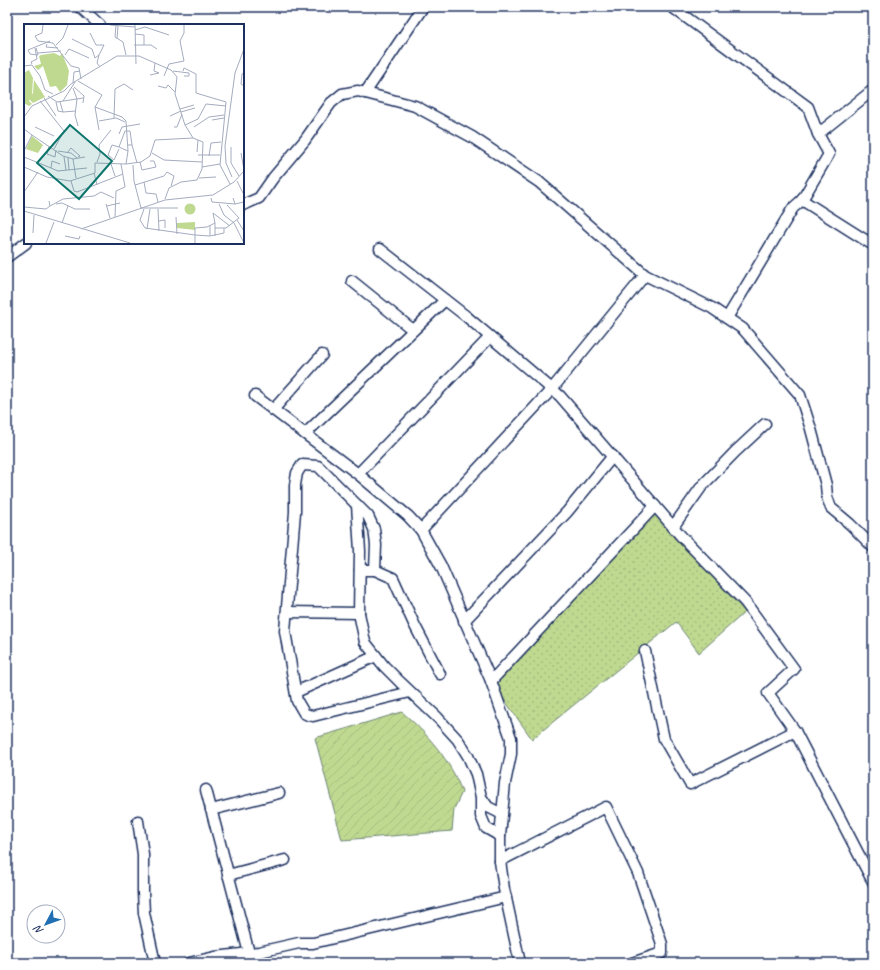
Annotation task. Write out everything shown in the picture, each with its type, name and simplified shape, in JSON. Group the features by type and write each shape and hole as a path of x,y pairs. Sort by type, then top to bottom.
{"street":[{"path":"80,7 99,24"},
{"path":"365,93 423,7"},
{"path":"672,7 808,107 818,134 829,154 802,200 793,208 727,318"},
{"path":"818,134 873,90"},
{"path":"244,205 259,198 273,178 305,140 331,104 342,94 358,91 415,106 472,137 539,182 645,275 712,308 743,329 800,395 811,429 826,485 827,498 831,508 850,524 873,547"},
{"path":"802,200 870,243"},
{"path":"7,257 25,244"},
{"path":"380,249 445,300 560,396 655,506 745,602 794,669 768,694 794,730 873,882"},
{"path":"421,530 552,389 645,275"},
{"path":"352,281 413,330"},
{"path":"305,434 445,300"},
{"path":"358,474 490,337"},
{"path":"273,410 322,355"},
{"path":"255,396 358,474 408,516 421,530 440,566 491,681 511,738 511,754 505,783 500,836 500,861 520,963"},
{"path":"673,526 702,486 765,424"},
{"path":"464,621 566,512 613,456"},
{"path":"375,570 376,545 374,529 368,516 318,466 302,465 297,473 285,631 298,701 304,712 308,715 314,716 410,692"},
{"path":"357,505 360,551 359,613 365,642 400,682 438,718 458,740 468,756 473,768 481,797 480,816 486,828 500,836"},
{"path":"491,681 655,506"},
{"path":"360,570 375,570 393,578 414,624 440,674"},
{"path":"287,612 359,613"},
{"path":"645,651 664,739 690,784 794,730"},
{"path":"296,692 376,656"},
{"path":"206,790 249,953"},
{"path":"211,810 279,793"},
{"path":"481,797 488,807 502,814"},
{"path":"500,861 606,807 638,874 662,944 662,953 632,963"},
{"path":"138,821 143,854 142,892 144,912 155,963"},
{"path":"228,875 285,860"},
{"path":"189,963 215,957 249,953 299,943 313,943 506,897"}],"green space":[{"path":"653,512 745,612 699,653 676,622 532,739 491,681"},
{"path":"402,712 429,738 437,748 452,769 462,792 454,809 452,831 342,840 315,738"}]}
